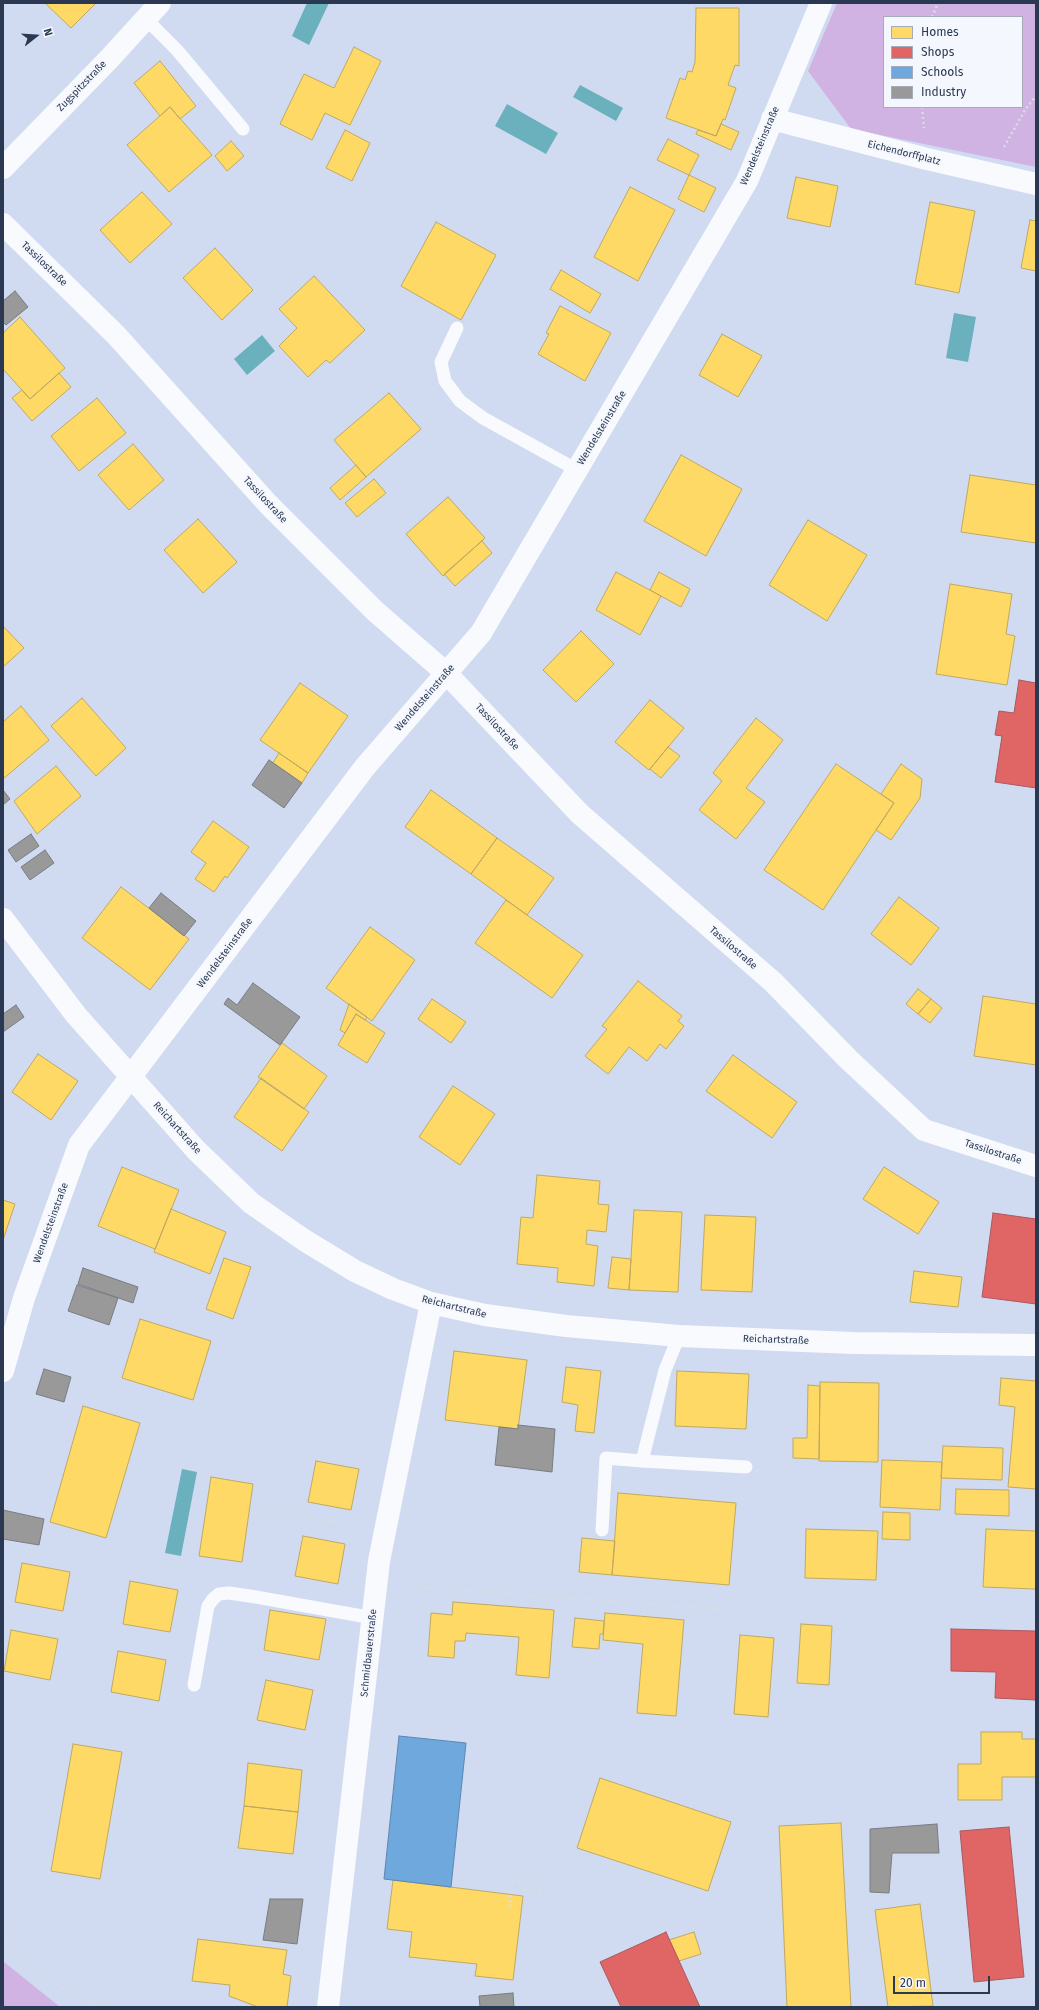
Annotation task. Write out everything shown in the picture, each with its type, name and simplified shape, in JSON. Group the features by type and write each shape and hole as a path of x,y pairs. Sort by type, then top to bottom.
{"street":[{"name":"Zugspitzstraße","path":"3,168 110,58 160,3"},
{"name":"Wendelsteinstraße","path":"3,1370 24,1298 79,1145 365,767 481,633 747,180 821,3"},
{"name":"Eichendorffplatz","path":"772,119 989,174 1036,184"},
{"name":"Tassilostraße","path":"3,224 116,335 268,504 376,611 446,673 580,814 773,982 848,1059 924,1130 1036,1166"},
{"name":"Reichartstraße","path":"3,918 76,1015 196,1150 251,1203 304,1240 355,1271 393,1289 431,1303 486,1315 566,1326 679,1336 853,1343 1036,1345"},
{"name":"Schmidbauerstraße","path":"328,2007 376,1584 431,1303"}],"lane":[{"path":"146,19 178,50 243,129"},
{"path":"457,328 441,362 445,380 460,401 483,418 577,470"},
{"path":"642,1460 665,1370 679,1336"},
{"path":"602,1530 606,1458 746,1467"},
{"path":"194,1685 208,1606 213,1598 219,1594 229,1593 256,1597 373,1618"}],"path":[{"path":"932,16 938,3"},
{"path":"989,174 1026,110 1036,96"},
{"path":"260,1508 385,1533"},
{"path":"376,1584 731,1610"},
{"path":"510,1907 510,1890 514,1880 511,1870"},
{"path":"514,1880 539,1885 539,1894 528,1892 520,1885"},
{"path":"3,1934 15,1949 39,1971 65,1989 108,2007"}],"shaded area":[{"path":"307,3 329,3 309,45 292,36"},
{"path":"837,3 1036,3 1036,167 851,129 808,71"},
{"path":"580,85 623,108 616,121 573,97"},
{"path":"507,104 558,133 546,154 495,126"},
{"path":"954,313 976,317 968,362 946,358"},
{"path":"262,335 275,351 247,375 234,359"},
{"path":"182,1469 197,1472 181,1556 165,1553"},
{"path":"3,1961 4,1962 60,2007 3,2007"}],"building: Homes":[{"path":"45,3 96,3 71,28"},
{"path":"696,8 739,8 739,66 735,65 728,85 736,88 725,120 723,119 716,136 666,118 680,78 685,80 688,71 692,72 695,62"},
{"path":"354,47 381,61 350,125 325,113 312,140 280,124 304,74 334,88"},
{"path":"160,61 196,106 180,119 170,107 160,116 134,83"},
{"path":"170,107 212,155 169,192 127,145"},
{"path":"721,124 739,132 731,150 696,134 698,130 716,136"},
{"path":"345,130 370,143 352,181 326,168"},
{"path":"668,139 699,155 689,175 657,160"},
{"path":"231,141 244,156 227,171 215,156"},
{"path":"689,175 716,188 704,212 678,199"},
{"path":"796,177 838,186 830,227 787,218"},
{"path":"630,187 675,210 638,281 594,257"},
{"path":"142,192 172,224 130,263 100,230"},
{"path":"930,202 975,211 959,293 915,284"},
{"path":"1030,220 1036,221 1036,271 1021,268"},
{"path":"436,222 496,255 461,320 401,286"},
{"path":"215,248 253,290 222,320 183,278"},
{"path":"561,270 601,294 590,313 550,289"},
{"path":"314,276 365,330 330,363 326,360 308,377 279,346 297,328 279,309"},
{"path":"560,306 611,333 585,381 538,354 549,334 546,333"},
{"path":"20,317 65,368 30,399 3,369 3,333"},
{"path":"722,334 762,356 738,397 699,375"},
{"path":"59,373 71,387 32,421 12,398 22,390 30,399"},
{"path":"389,393 421,429 366,477 334,440"},
{"path":"97,398 126,433 79,471 51,436"},
{"path":"133,444 164,480 129,510 98,475"},
{"path":"681,455 742,489 706,556 644,521"},
{"path":"356,465 366,477 340,500 330,488"},
{"path":"970,475 1036,485 1036,543 961,532"},
{"path":"374,479 386,493 357,517 345,503"},
{"path":"448,497 485,538 443,576 406,534"},
{"path":"198,519 237,562 203,593 164,550"},
{"path":"808,520 867,555 827,621 769,585"},
{"path":"482,541 492,553 455,586 444,574"},
{"path":"616,572 661,596 640,635 596,610"},
{"path":"659,572 690,589 681,607 650,590"},
{"path":"950,584 1012,594 1006,634 1015,636 1007,685 936,674"},
{"path":"3,626 24,648 3,667"},
{"path":"581,631 614,664 576,702 543,670"},
{"path":"300,683 348,716 308,773 260,740"},
{"path":"82,698 126,748 96,776 51,726"},
{"path":"650,700 684,728 649,770 615,742"},
{"path":"21,706 49,740 3,779 3,722"},
{"path":"756,718 783,740 746,788 765,802 736,839 699,810 722,781 713,773"},
{"path":"668,747 680,756 661,778 650,769"},
{"path":"279,753 308,773 302,783 273,763"},
{"path":"836,764 894,803 823,910 764,870"},
{"path":"901,764 922,779 920,798 891,840 876,830 894,803 881,794"},
{"path":"56,766 81,796 37,834 14,801"},
{"path":"431,790 497,838 471,874 405,827"},
{"path":"213,821 249,847 227,878 225,876 214,892 195,879 206,863 191,852"},
{"path":"497,838 554,878 527,915 471,874"},
{"path":"121,887 189,939 150,990 82,938"},
{"path":"899,897 939,928 911,965 871,934"},
{"path":"506,900 583,955 552,998 475,943"},
{"path":"370,927 415,960 372,1021 326,988"},
{"path":"638,981 682,1016 678,1021 684,1026 666,1049 660,1044 647,1061 629,1047 608,1074 585,1056 607,1029 602,1026"},
{"path":"918,989 931,999 918,1014 906,1004"},
{"path":"983,996 1036,1004 1036,1065 974,1056"},
{"path":"432,999 466,1022 451,1043 418,1019"},
{"path":"931,999 942,1008 930,1023 918,1014"},
{"path":"349,1004 367,1017 365,1020 356,1014 345,1033 340,1030"},
{"path":"356,1014 385,1033 367,1063 338,1045"},
{"path":"282,1043 327,1076 304,1109 258,1077"},
{"path":"38,1054 78,1081 51,1120 12,1092"},
{"path":"733,1055 797,1102 772,1138 706,1091"},
{"path":"261,1078 309,1112 282,1151 234,1117"},
{"path":"453,1086 495,1114 460,1165 419,1137"},
{"path":"122,1167 179,1190 155,1249 98,1226"},
{"path":"884,1167 939,1202 918,1234 863,1199"},
{"path":"537,1175 600,1181 598,1204 609,1205 606,1232 587,1230 586,1244 598,1246 594,1286 557,1282 558,1268 517,1264 521,1217 533,1218"},
{"path":"3,1200 15,1204 3,1240"},
{"path":"171,1209 226,1232 210,1274 154,1252"},
{"path":"634,1210 682,1212 678,1292 629,1290"},
{"path":"705,1215 756,1217 752,1292 701,1290"},
{"path":"612,1257 631,1259 629,1290 608,1288"},
{"path":"224,1258 251,1267 233,1319 206,1309"},
{"path":"914,1271 962,1277 958,1307 910,1302"},
{"path":"140,1319 211,1341 193,1400 122,1378"},
{"path":"454,1351 527,1360 518,1429 445,1420"},
{"path":"566,1367 601,1371 594,1433 575,1431 578,1405 562,1402"},
{"path":"677,1371 749,1374 746,1429 675,1426"},
{"path":"1001,1378 1036,1381 1036,1489 1008,1487 1015,1407 999,1405"},
{"path":"820,1382 879,1383 878,1462 819,1461"},
{"path":"808,1385 820,1386 819,1459 793,1458 793,1438 807,1438"},
{"path":"83,1406 140,1423 106,1538 50,1522"},
{"path":"943,1446 1003,1448 1002,1480 941,1478"},
{"path":"882,1460 942,1462 940,1510 880,1507"},
{"path":"316,1461 359,1469 351,1510 308,1502"},
{"path":"211,1477 253,1484 242,1562 199,1556"},
{"path":"956,1489 1009,1490 1009,1516 955,1514"},
{"path":"618,1493 736,1503 729,1585 612,1575"},
{"path":"883,1512 910,1513 910,1540 882,1539"},
{"path":"806,1529 878,1531 876,1580 805,1578"},
{"path":"986,1529 1036,1531 1036,1589 983,1587"},
{"path":"303,1536 345,1544 338,1584 295,1576"},
{"path":"582,1538 615,1541 612,1575 579,1572"},
{"path":"22,1563 70,1572 63,1611 15,1602"},
{"path":"130,1581 178,1590 170,1632 123,1624"},
{"path":"453,1602 554,1610 549,1678 516,1675 519,1637 466,1633 465,1641 455,1641 454,1658 428,1656 431,1613 452,1615"},
{"path":"270,1610 326,1619 319,1660 264,1650"},
{"path":"605,1613 684,1620 676,1716 637,1713 643,1644 603,1640"},
{"path":"575,1618 604,1621 603,1634 600,1634 599,1649 572,1647"},
{"path":"801,1624 832,1626 829,1685 797,1683"},
{"path":"11,1630 58,1639 50,1680 4,1671"},
{"path":"740,1635 774,1638 768,1717 734,1714"},
{"path":"118,1651 166,1660 159,1701 111,1692"},
{"path":"266,1680 313,1690 305,1730 257,1720"},
{"path":"981,1732 1022,1732 1022,1739 1036,1739 1036,1777 1002,1777 1002,1800 958,1800 958,1764 981,1764"},
{"path":"73,1744 122,1752 100,1879 51,1871"},
{"path":"248,1763 302,1770 298,1812 244,1806"},
{"path":"600,1778 731,1822 708,1891 577,1848"},
{"path":"244,1806 298,1812 293,1854 238,1848"},
{"path":"841,1823 851,2007 787,2007 779,1826"},
{"path":"393,1880 523,1896 513,1980 475,1976 477,1964 409,1957 412,1932 387,1929"},
{"path":"920,1904 933,2006 888,2007 875,1910"},
{"path":"694,1932 701,1954 679,1961 669,1940"},
{"path":"198,1939 287,1950 283,1974 291,1976 287,2007 258,2007 229,1996 230,1985 192,1981"}],"building: Shops":[{"path":"1019,680 1036,683 1036,788 995,782 1002,736 995,735 999,711 1014,713"},
{"path":"993,1213 1036,1219 1036,1304 982,1297"},
{"path":"951,1629 1036,1631 1036,1700 995,1698 996,1672 951,1671"},
{"path":"1009,1827 1024,1977 974,1982 960,1831"},
{"path":"666,1932 700,2007 621,2007 600,1962"}],"building: Schools":[{"path":"399,1736 466,1743 451,1887 384,1879"}],"building: Industry":[{"path":"15,291 28,307 6,325 3,322 3,301"},
{"path":"269,760 302,783 284,808 252,785"},
{"path":"3,790 10,799 3,805"},
{"path":"31,834 39,846 16,862 8,850"},
{"path":"45,850 54,863 30,880 21,867"},
{"path":"161,893 196,921 184,936 149,908"},
{"path":"253,983 300,1017 280,1045 224,1004 228,998 237,1005"},
{"path":"16,1005 24,1017 3,1032 3,1014"},
{"path":"83,1268 138,1287 133,1303 78,1284"},
{"path":"77,1285 118,1298 109,1325 68,1311"},
{"path":"44,1369 71,1377 64,1402 36,1394"},
{"path":"518,1425 555,1429 552,1472 495,1465 499,1427 518,1429"},
{"path":"3,1510 44,1519 39,1545 3,1539"},
{"path":"937,1824 939,1853 892,1853 889,1893 870,1892 870,1829"},
{"path":"270,1899 303,1899 297,1944 263,1940"},
{"path":"513,1993 514,2007 480,2007 479,1996"}]}
